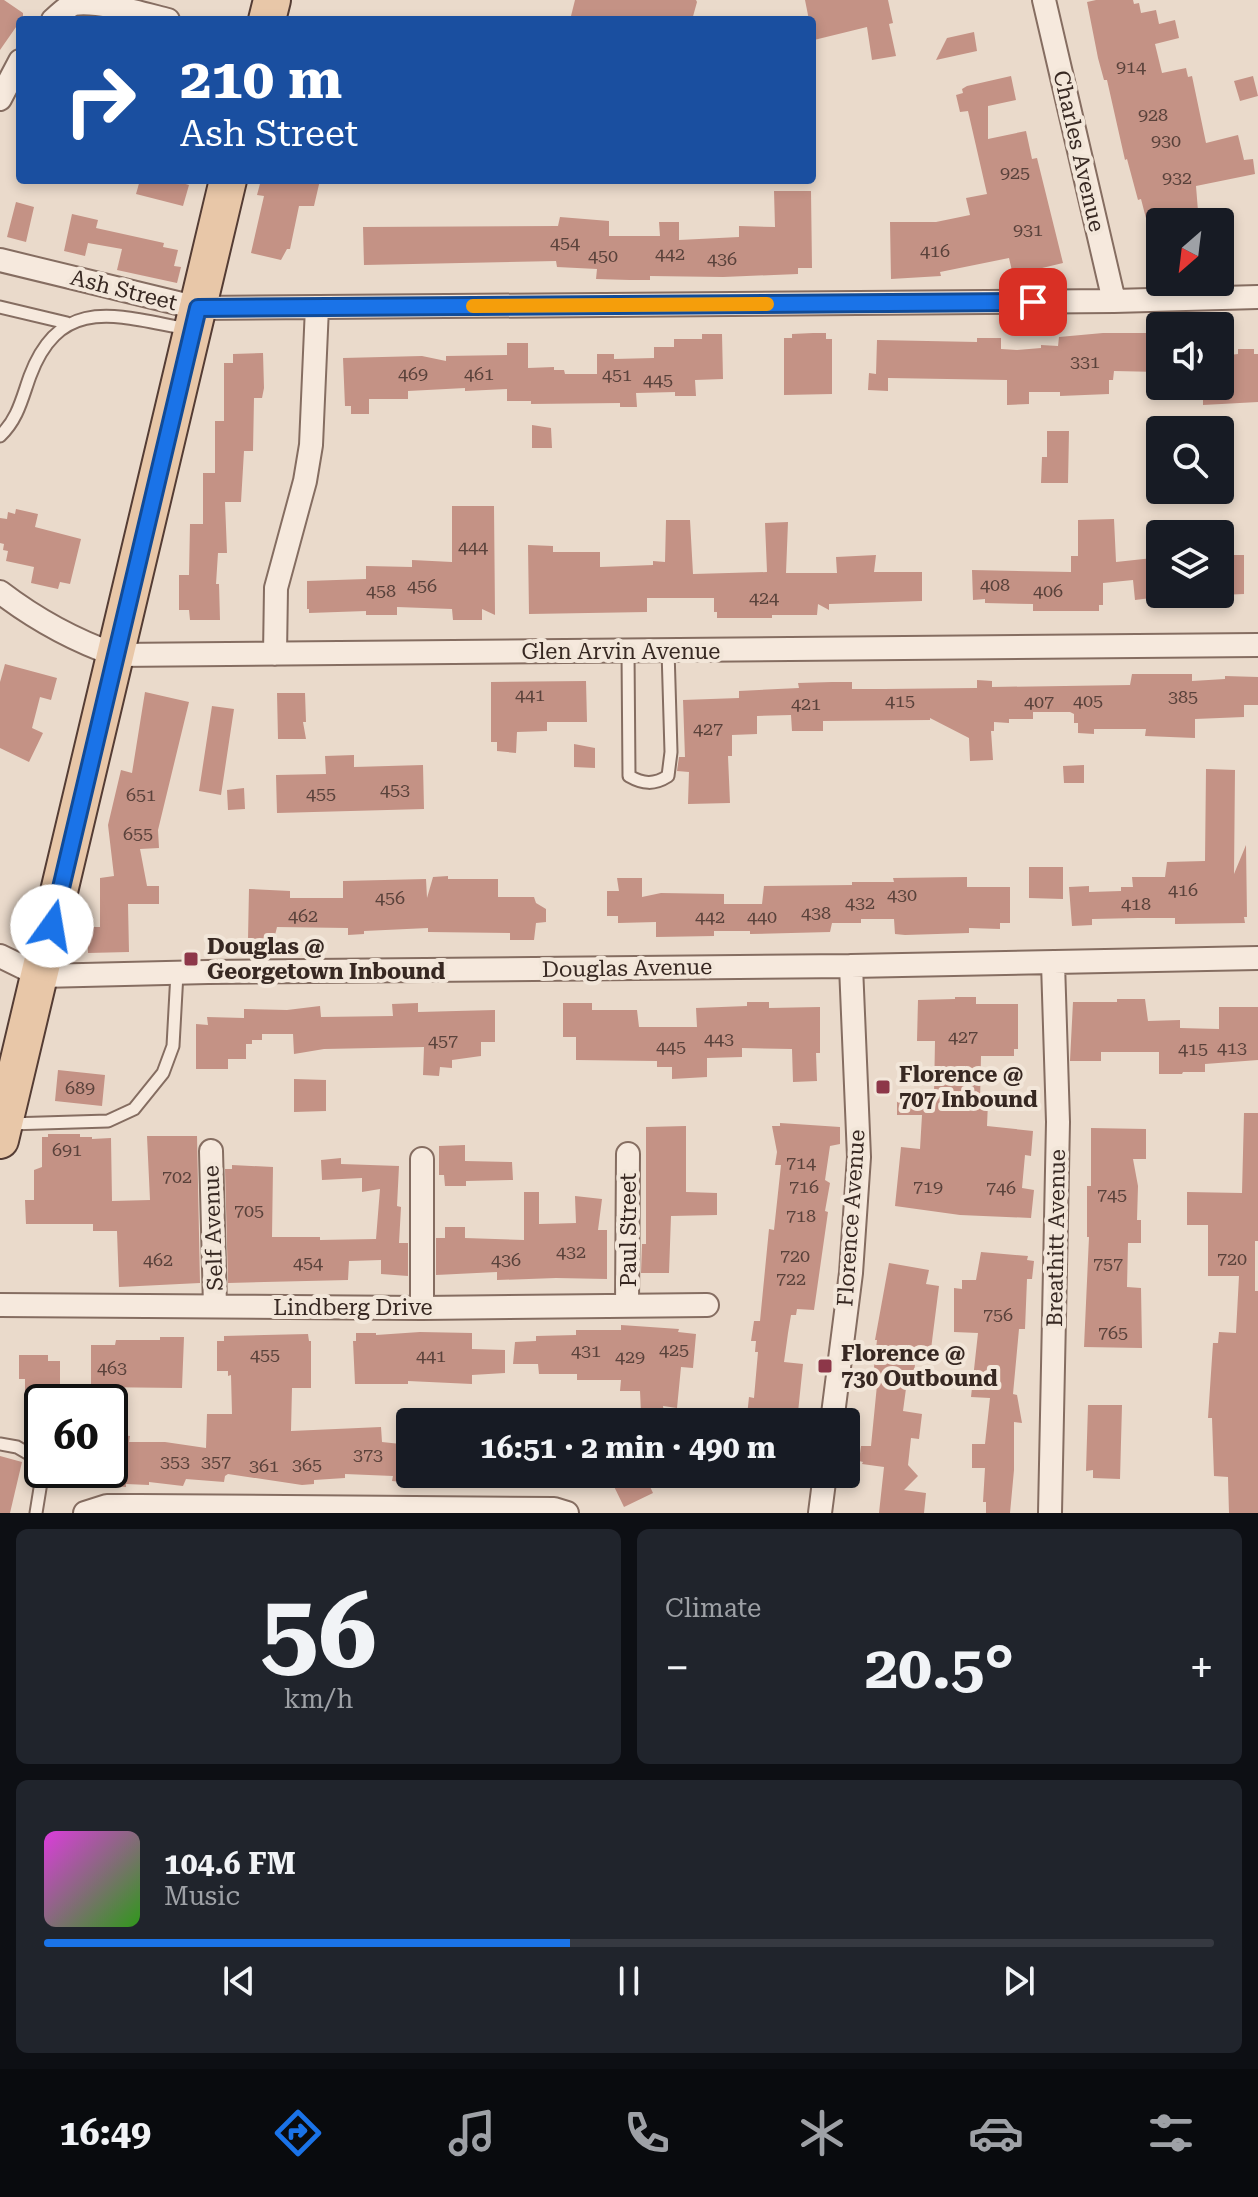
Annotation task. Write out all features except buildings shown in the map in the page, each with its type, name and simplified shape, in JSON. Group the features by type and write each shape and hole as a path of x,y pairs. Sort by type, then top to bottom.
{"main road":[{"path":"2,1132 227,184"}],"street":[{"name":"Charles Avenue","path":"1044,0 1114,301"},
{"path":"57,16 72,2 99,2 153,16"},
{"path":"0,99 16,69"},
{"name":"Ash Street","path":"0,260 195,319 317,307 1114,301 1258,297"},
{"path":"275,654 276,588 305,481 311,445 317,307"},
{"name":"Glen Arvin Avenue","path":"3,600 98,649 116,655 1258,645"},
{"name":"Douglas Avenue","path":"0,956 41,976 1258,958"},
{"name":"Breathitt Avenue","path":"1050,1513 1058,1122 1053,963"},
{"name":"Florence Avenue","path":"834,1408 851,1273 859,1157 851,966"},
{"name":"Self Avenue","path":"211,1151 215,1306"},
{"name":"Paul Street","path":"627,1306 628,1154"},
{"path":"422,1159 422,1308"},
{"name":"Lindberg Drive","path":"0,1305 422,1308 707,1305"},
{"path":"820,1513 823,1488"},
{"path":"85,1513 107,1506 139,1506 554,1509 567,1513"}],"lane":[{"path":"0,307 67,323 94,316 195,319"},
{"path":"0,436 17,417 32,370 45,346 67,323"},
{"path":"628,651 629,776 639,782 657,783 668,776 671,752 668,650"},
{"path":"2,1132 108,1121 134,1109 163,1073 173,1046 177,973"},
{"path":"0,1444 17,1447 36,1458 42,1476 36,1513"}],"slow traffic":[{"path":"473,306 767,304"}],"place":[{"name":"Douglas @ Georgetown Inbound","path":"191,959"},
{"name":"Florence @ 707 Inbound","path":"883,1087"},
{"name":"Florence @ 730 Outbound","path":"825,1366"}],"route":[{"path":"52,926 198,308 1033,302"}]}
